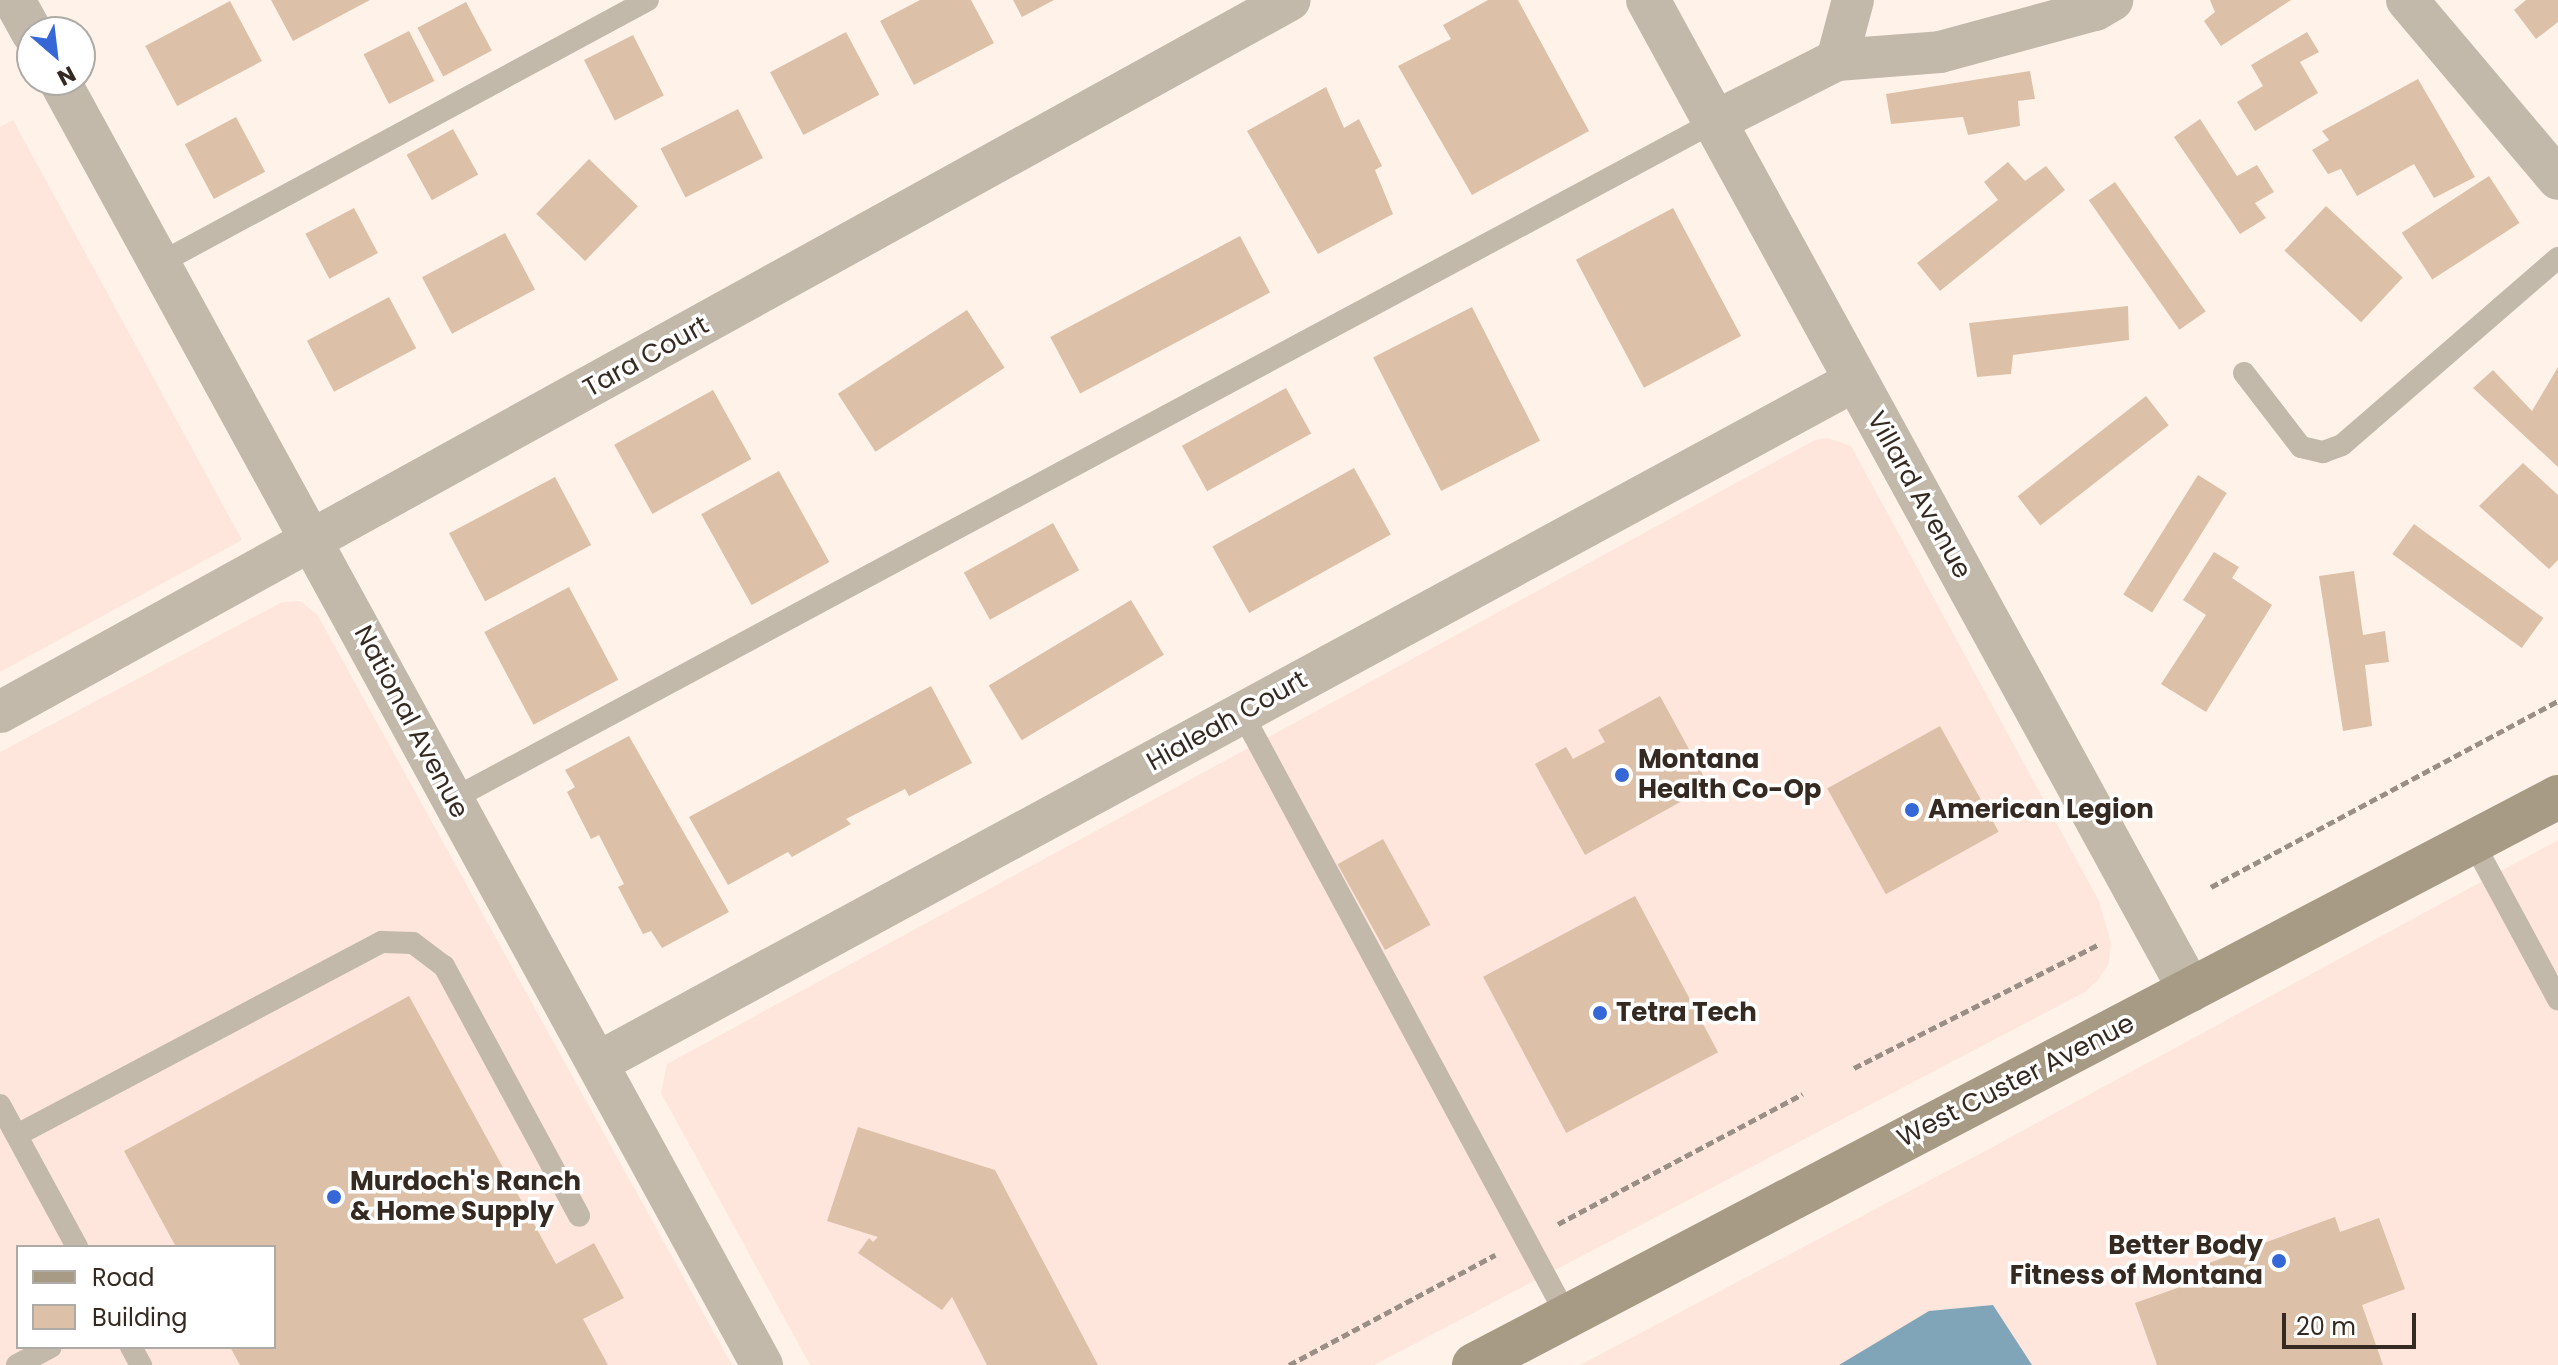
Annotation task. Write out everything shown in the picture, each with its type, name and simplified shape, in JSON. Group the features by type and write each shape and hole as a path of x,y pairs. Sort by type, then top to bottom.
{"main road":[{"name":"West Custer Avenue","path":"1474,1365 2558,797"}],"street":[{"name":"Tara Court","path":"0,712 315,541 1290,0"},
{"name":"Villard Avenue","path":"1648,0 2190,990"},
{"path":"1837,60 1853,0"},
{"path":"1714,122 1837,60 1940,52 2095,10 2112,0"},
{"path":"2407,0 2558,179"},
{"name":"National Avenue","path":"68,96 315,541 451,800 599,1062 762,1365"},
{"name":"Hialeah Court","path":"599,1062 1856,380"}],"lane":[{"path":"162,262 648,0"},
{"path":"451,800 1714,122"},
{"path":"2244,373 2301,447 2323,452 2342,445 2558,258"},
{"path":"1242,713 1567,1316"},
{"path":"2473,842 2558,999"},
{"path":"17,1135 382,942 413,943 444,966 579,1216"},
{"path":"0,1105 76,1245"},
{"path":"17,1365 47,1349"}],"path":[{"path":"2211,887 2558,701"},
{"path":"1854,1068 2099,944"},
{"path":"1558,1224 1803,1094"},
{"path":"1289,1365 1495,1255"}],"shaded area":[{"path":"13,120 242,540 0,672 0,127"},
{"path":"1828,438 1851,446 2099,901 2111,943 2109,963 2085,992 1374,1365 810,1365 661,1093 667,1064 1815,440"},
{"path":"300,601 317,614 732,1365 0,1365 0,752 282,602"},
{"path":"2558,840 2558,1365 1580,1365 1987,1150"}],"water":[{"path":"1993,1305 2032,1365 1839,1365 1929,1311"}],"building":[{"path":"271,0 370,0 293,41"},
{"path":"920,0 971,0 994,43 914,85 880,21"},
{"path":"1013,0 1054,0 1022,17"},
{"path":"1488,0 1518,0 1589,131 1472,195 1398,66 1451,39 1443,25"},
{"path":"2210,0 2291,0 2221,46 2204,21 2215,12"},
{"path":"2526,0 2558,0 2558,22 2536,39 2514,10"},
{"path":"230,1 262,61 177,106 145,46"},
{"path":"466,2 492,51 443,76 417,28"},
{"path":"409,31 434,81 389,104 364,54"},
{"path":"846,32 879,95 803,135 770,72"},
{"path":"2307,32 2319,52 2300,62 2318,93 2255,131 2237,102 2263,86 2251,65"},
{"path":"633,35 664,96 615,121 584,60"},
{"path":"2030,71 2035,99 2018,101 2020,126 1968,135 1963,117 1891,124 1886,94"},
{"path":"2418,79 2475,177 2434,198 2414,164 2357,196 2341,169 2328,174 2312,150 2329,140 2322,131"},
{"path":"1326,87 1344,128 1359,119 1382,166 1375,170 1393,214 1318,254 1247,131"},
{"path":"738,109 763,158 685,198 660,148"},
{"path":"236,117 265,172 214,199 185,144"},
{"path":"2200,119 2237,176 2257,165 2274,192 2255,203 2266,218 2240,234 2174,137"},
{"path":"453,129 478,174 432,200 407,155"},
{"path":"589,159 638,206 585,261 536,214"},
{"path":"2008,162 2025,181 2046,166 2065,190 1940,291 1917,263 1998,200 1984,182"},
{"path":"2489,176 2519,223 2432,280 2402,233"},
{"path":"2115,182 2206,311 2179,330 2089,200"},
{"path":"2326,206 2403,278 2361,322 2284,251"},
{"path":"354,208 378,253 329,279 305,234"},
{"path":"1673,208 1741,336 1644,388 1576,260"},
{"path":"505,233 535,290 452,334 422,277"},
{"path":"1240,236 1270,293 1080,393 1050,337"},
{"path":"389,297 416,348 334,392 307,341"},
{"path":"2128,306 2129,340 2013,355 2011,374 1977,377 1969,323"},
{"path":"1472,307 1540,441 1441,491 1373,357"},
{"path":"967,310 1005,368 875,452 838,394"},
{"path":"2558,367 2558,467 2473,388 2493,370 2532,411"},
{"path":"1286,388 1311,433 1207,491 1182,446"},
{"path":"713,390 751,459 652,514 614,445"},
{"path":"2146,396 2169,425 2040,526 2018,496"},
{"path":"2523,463 2558,495 2558,560 2549,569 2479,506"},
{"path":"1354,468 1391,534 1249,613 1212,547"},
{"path":"779,471 829,562 752,605 701,514"},
{"path":"2198,475 2227,493 2152,613 2123,595"},
{"path":"555,477 591,545 485,601 449,533"},
{"path":"1053,523 1079,570 990,620 964,572"},
{"path":"2414,524 2543,618 2522,648 2392,554"},
{"path":"2214,552 2239,567 2232,578 2272,605 2206,712 2161,684 2206,615 2183,600"},
{"path":"2354,571 2363,635 2385,631 2389,662 2365,665 2372,726 2343,731 2319,576"},
{"path":"569,587 618,680 534,725 484,632"},
{"path":"1131,600 1164,655 1022,740 989,685"},
{"path":"931,686 972,763 909,796 905,789 846,819 851,824 792,857 788,852 728,885 689,817"},
{"name":"Montana Health Co-Op","path":"1660,696 1709,786 1585,855 1535,764 1566,747 1573,759 1605,742 1598,730"},
{"name":"American Legion","path":"1940,726 1999,832 1886,894 1827,789"},
{"path":"629,736 729,912 662,948 651,931 643,934 618,887 624,884 599,835 591,839 567,792 575,787 565,770"},
{"path":"1383,839 1431,925 1385,950 1338,864"},
{"name":"Tetra Tech","path":"1635,896 1718,1052 1566,1133 1483,977"},
{"name":"Murdoch's Ranch & Home Supply","path":"409,996 556,1264 594,1243 624,1298 583,1319 608,1365 240,1365 231,1349 276,1349 276,1245 175,1245 124,1151"},
{"path":"858,1127 995,1170 1098,1365 987,1365 952,1297 942,1310 858,1253 869,1238 873,1242 878,1237 827,1221"},
{"path":"2335,1217 2340,1232 2379,1218 2405,1289 2362,1305 2383,1365 2157,1365 2135,1303 2180,1287 2176,1275"}],"place":[{"name":"Montana Health Co-Op","path":"1622,775"},
{"name":"American Legion","path":"1912,810"},
{"name":"Tetra Tech","path":"1600,1013"},
{"name":"Murdoch's Ranch & Home Supply","path":"334,1197"},
{"name":"Better Body Fitness of Montana","path":"2279,1261"}]}
